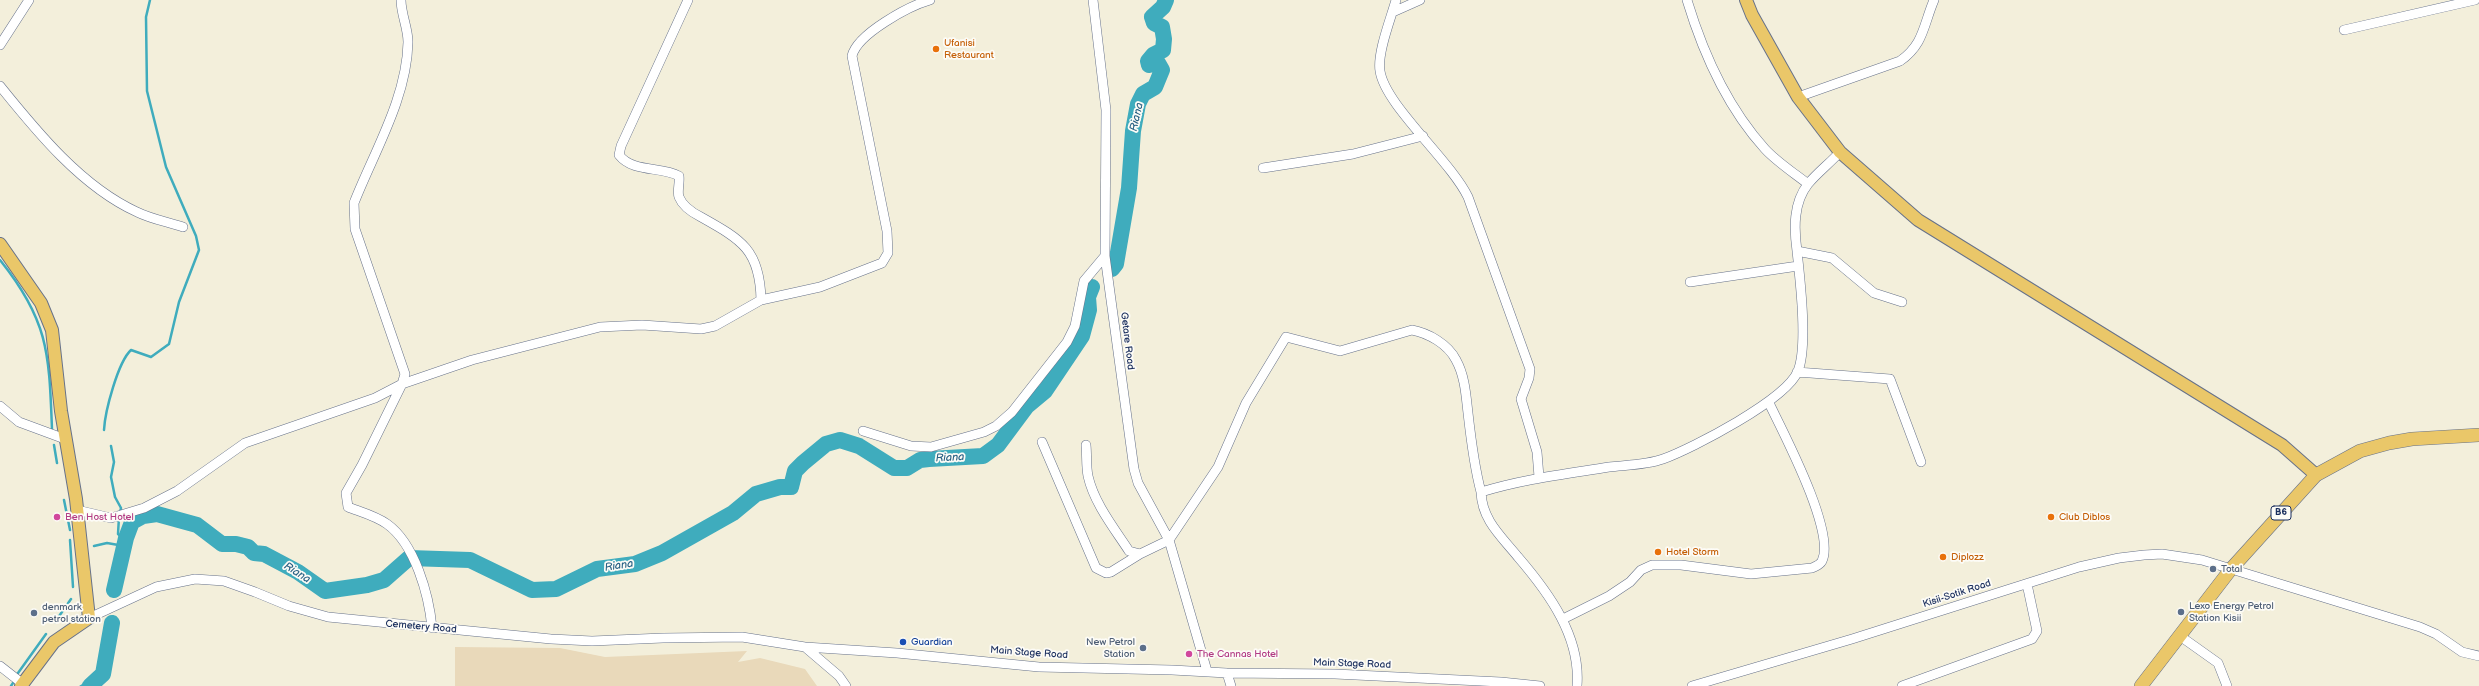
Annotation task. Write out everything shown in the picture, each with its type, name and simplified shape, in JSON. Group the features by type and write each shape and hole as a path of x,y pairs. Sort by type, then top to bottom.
{"highway":[{"name":"B6","path":"2141,686 2230,569 2316,475 2360,451 2389,443 2412,439 2479,435"}],"main road":[{"path":"1746,0 1752,15 1798,97 1840,152 1918,220 2282,445 2316,475"},
{"path":"0,244 41,303 52,330 77,510 89,618"},
{"name":"Cemetery Road","path":"22,685 54,642 89,618"}],"street":[{"path":"0,45 29,0"},
{"path":"401,0 408,40 405,63 392,110 354,203 353,213 355,229 404,369 402,384 362,466 346,493 345,501 348,507 387,524 397,533 422,581 429,604 432,628"},
{"path":"688,0 621,146 619,155 640,167 672,172 679,176 679,197 686,207 733,234 752,253 759,272 761,300"},
{"path":"77,510 111,518 144,508 177,491 245,443 375,398 402,384 472,360 600,327 642,325 701,329 715,326 761,300 830,283 882,263 887,258 887,231 852,56 857,43 880,26 918,4 930,0"},
{"name":"Getare Road","path":"1093,0 1106,110 1105,256 1134,468 1138,483 1169,540 1207,671"},
{"path":"1396,0 1380,70 1389,92 1463,187 1513,318 1530,369 1529,378 1521,399 1537,452 1539,478"},
{"path":"1393,12 1420,0"},
{"path":"1687,0 1697,31 1710,63 1744,123 1766,150 1808,184"},
{"path":"1798,97 1900,61 1913,52 1920,38 1934,0"},
{"path":"2344,30 2475,0"},
{"path":"0,86 60,155 107,195 137,213 184,227"},
{"path":"1264,168 1353,154 1423,136"},
{"path":"1481,492 1539,478 1662,459 1715,433 1770,403 1781,393 1797,372 1802,358 1798,266 1794,230 1796,215 1808,184 1840,152"},
{"path":"1797,251 1832,258 1874,293 1902,302"},
{"path":"864,431 911,446 932,447 984,432 996,426 1012,412 1067,342 1075,326 1084,281 1105,256"},
{"path":"1690,282 1798,266"},
{"path":"1042,442 1096,568 1106,573 1110,572 1140,554 1169,540 1218,467 1246,403 1283,340 1289,336 1340,350 1412,330 1421,332 1443,344 1456,359 1462,372 1474,462 1481,492 1482,505 1489,522 1524,563 1563,619 1574,645 1579,666 1577,686"},
{"path":"1797,372 1890,379 1921,462"},
{"path":"1563,619 1609,596 1630,582 1641,570 1652,565 1681,565 1751,574 1812,568 1819,565 1822,560 1823,550 1816,510 1809,486 1770,403"},
{"path":"0,406 19,422 66,439"},
{"path":"1086,445 1088,475 1093,491 1129,551 1140,554"},
{"name":"Kisii-Sotik Road","path":"1692,686 2086,566 2119,558 2144,555 2181,556 2230,569 2420,627 2436,634 2462,652 2479,656"},
{"name":"Cemetery Road","path":"89,618 156,587 195,579 224,581 289,606 328,617 432,628 592,641 742,637 805,647"},
{"path":"1902,686 2032,639 2036,636 2037,631 2027,584"},
{"path":"2180,636 2218,663 2227,686"},
{"path":"805,647 839,676 846,686"},
{"name":"Main Stage Road","path":"805,647 897,652 1039,666 1207,671 1227,673 1335,674 1540,686"},
{"path":"0,666 22,685"},
{"path":"1227,673 1231,686"}],"shaded area":[{"path":"455,647 560,648 605,657 747,651 738,662 760,658 805,669 817,686 455,686"}],"water":[{"path":"103,648 114,650 105,675 95,686 79,686 98,674"}],"waterway":[{"path":"104,430 113,387 126,356 131,350 151,357 169,344 179,302 199,250 196,236 166,167 147,91 146,17 150,0"},
{"name":"Riana","path":"1112,269 1116,264 1129,188 1133,131 1138,104 1143,94 1155,87 1162,70 1158,63 1149,65 1148,61 1153,55 1163,50 1164,39 1162,27 1154,23 1152,17 1163,7 1166,0"},
{"path":"0,260 28,302 37,321 43,339 50,380 52,429"},
{"name":"Riana","path":"114,590 126,538 132,522 143,516 157,514 197,525 222,544 236,544 248,547 254,553 264,554 298,572 325,591 367,585 384,580 409,558 470,560 532,590 556,589 597,569 635,564 662,553 733,513 756,494 780,487 791,487 795,471 826,444 840,440 859,446 894,468 907,468 920,460 983,456 998,445 1027,406 1045,391 1082,336 1089,310 1088,297 1092,287"},
{"path":"54,445 57,463"},
{"path":"111,446 114,462 111,477 115,497 121,508 120,512"},
{"path":"64,500 70,530"},
{"path":"119,517 118,534 125,540"},
{"path":"70,540 73,587"},
{"path":"94,546 107,543 124,546"},
{"path":"55,622 71,599"},
{"name":"Riana","path":"90,686 103,674 112,623"},
{"path":"18,673 46,634"}],"place":[{"name":"Ufanisi Restaurant","path":"936,49"},
{"name":"Ben Host Hotel","path":"57,517"},
{"name":"Club Diblos","path":"2051,517"},
{"name":"Hotel Storm","path":"1658,552"},
{"name":"Diplozz","path":"1943,557"},
{"name":"Total","path":"2213,569"},
{"name":"Lexo Energy Petrol Station Kisii","path":"2181,612"},
{"name":"denmark petrol station","path":"34,613"},
{"name":"Guardian","path":"903,642"},
{"name":"New Petrol Station","path":"1143,648"},
{"name":"The Cannas Hotel","path":"1189,654"}]}
